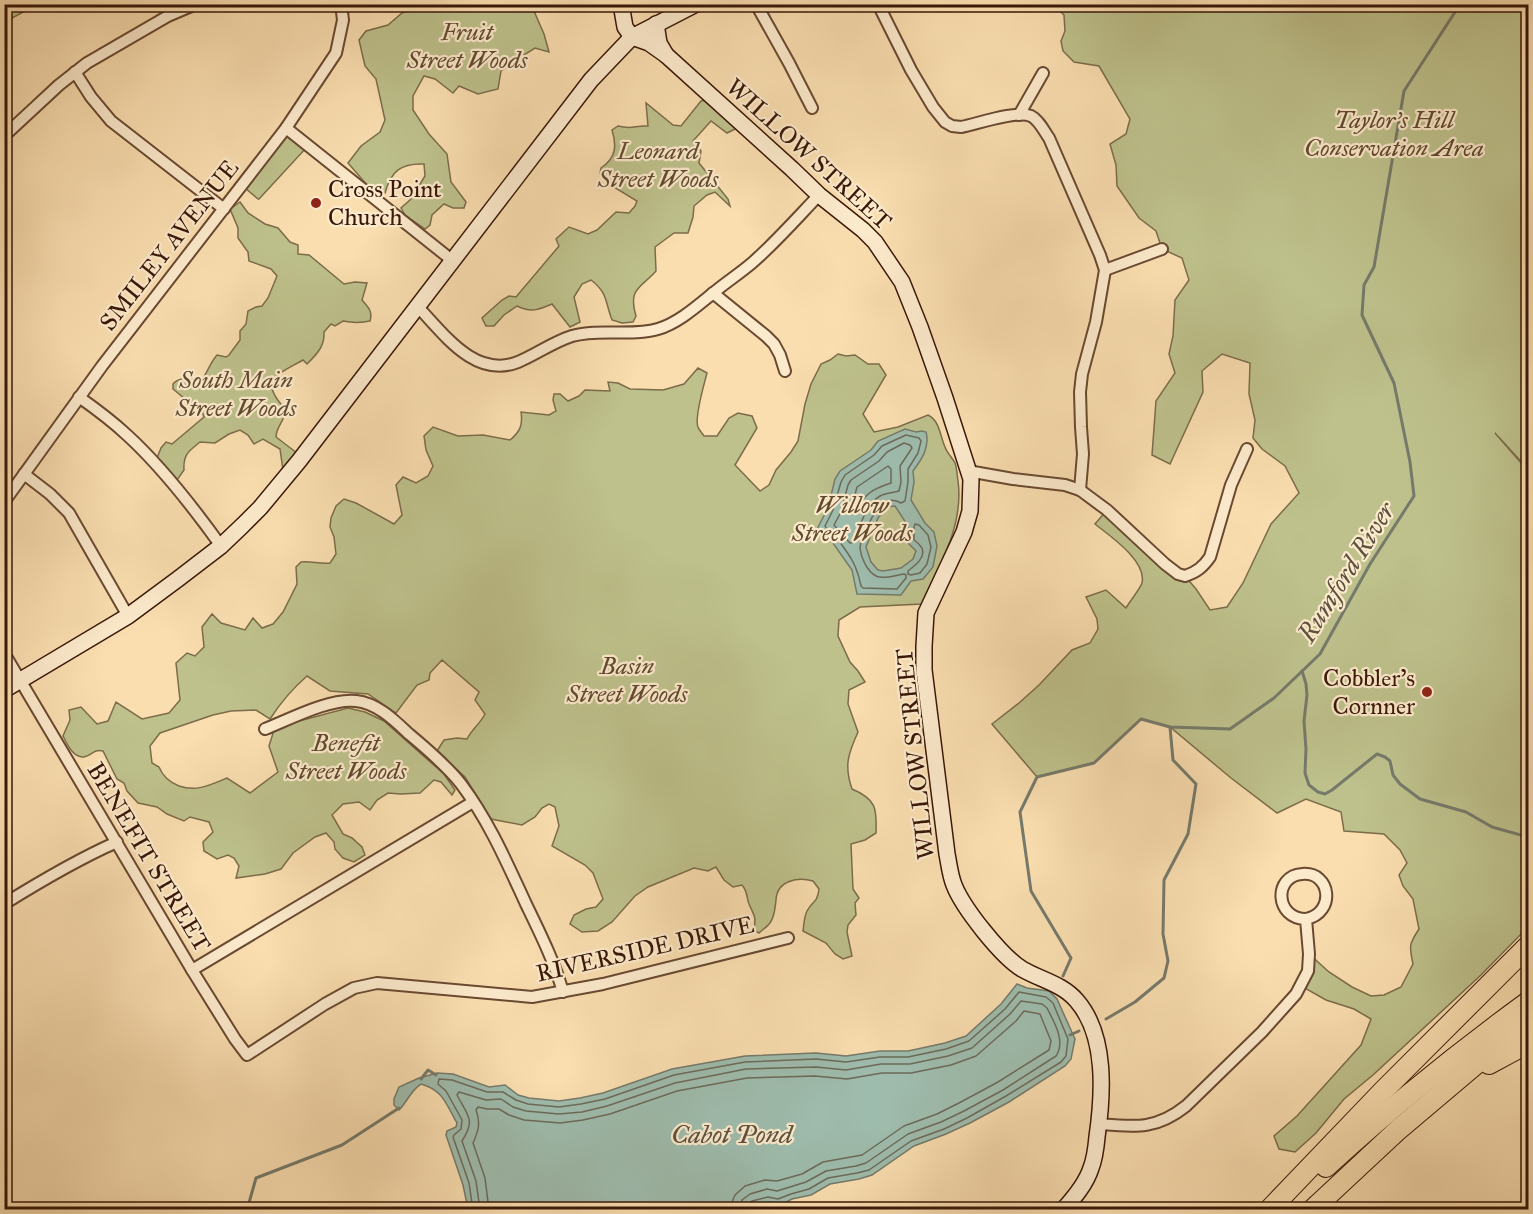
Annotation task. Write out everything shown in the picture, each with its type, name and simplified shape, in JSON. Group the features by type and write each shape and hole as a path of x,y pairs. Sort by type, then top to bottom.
{"highway":[{"path":"1269,1209 1528,946"},
{"path":"1280,1209 1424,1081 1528,1002"},
{"path":"1312,1209 1399,1128 1509,1036 1528,1023"},
{"path":"1427,1106 1488,1065 1528,1043"}],"street":[{"path":"4,136 87,63 168,16 196,4"},
{"name":"SMILEY AVENUE","path":"4,502 102,366 286,128 336,53 343,20 341,4"},
{"path":"621,4 625,27 632,37"},
{"path":"4,690 128,616 220,546 260,508 418,307 591,80 632,37 696,4"},
{"path":"756,4 812,108"},
{"path":"878,4 911,70 933,107 945,122 961,127 1019,115 1031,116 1038,122 1049,138 1100,255 1105,270 1080,392 1083,454 1080,490"},
{"path":"656,24 659,43 666,55"},
{"name":"WILLOW STREET","path":"632,37 649,43 666,55 819,195 863,230 875,243 902,282 920,327 971,479 970,511 964,532 926,614 924,646 924,670 950,870 954,884 964,902 1002,952 1021,968 1064,988 1078,1002 1096,1041 1100,1064 1099,1124 1091,1168 1085,1181 1063,1209"},
{"path":"75,72 91,97 111,121 224,208"},
{"path":"1019,115 1044,74"},
{"path":"286,128 453,261"},
{"path":"418,307 462,351 482,363 494,366 506,366 517,362 572,336 594,332 647,332 662,328 675,321 750,264 819,195"},
{"path":"1105,270 1162,249"},
{"path":"712,293 774,344 785,371"},
{"path":"79,398 107,417 150,458 200,517 220,546"},
{"path":"968,471 1065,485 1080,490 1107,510 1174,571 1185,576 1198,571 1210,557 1231,485 1247,449"},
{"path":"24,474 50,494 69,513 128,616"},
{"name":"BENEFIT STREET","path":"4,653 192,970 245,1053"},
{"path":"265,729 342,701 369,704 395,721 460,783 485,821 545,943 563,992"},
{"path":"192,970 473,802"},
{"path":"4,904 52,874 117,842"},
{"path":"1299,874 1317,877 1326,893 1326,902 1322,910 1306,919 1293,916 1282,902 1281,893 1285,885 1299,874"},
{"path":"1099,1124 1146,1126 1174,1116 1262,1032 1296,994 1308,971 1306,919"},
{"name":"RIVERSIDE DRIVE","path":"245,1053 247,1055 325,1004 354,988 377,983 532,997 603,984 788,938"},
{"path":"4,1204 9,1209"}],"green space":[{"path":"5,4 36,5 12,18 5,30"},
{"name":"Fruit Street Woods","path":"423,5 538,5 534,11 549,52 535,48 501,71 498,89 478,94 459,86 453,93 435,79 424,76 413,96 413,110 429,134 447,154 451,182 466,202 464,208 453,208 444,204 432,215 430,225 425,229 405,215 401,208 410,200 425,176 424,164 409,165 398,170 390,179 385,193 367,185 348,163 361,146 380,132 385,120 376,79 365,66 359,40 366,31 388,25 402,13"},
{"name":"Taylor's Hill Conservation Area","path":"1054,5 1528,5 1528,469 1495,433 1528,471 1528,927 1481,975 1344,1099 1316,1133 1295,1152 1279,1149 1274,1136 1297,1116 1361,1045 1371,1019 1354,1009 1326,1000 1301,986 1309,954 1329,972 1371,996 1384,995 1401,987 1413,964 1411,945 1419,929 1413,899 1403,886 1399,875 1407,863 1400,850 1384,834 1344,831 1341,812 1306,799 1277,813 1170,727 1141,719 1094,763 1037,777 992,724 1039,685 1072,650 1090,643 1098,629 1097,619 1086,597 1106,590 1126,608 1141,586 1142,575 1139,566 1118,542 1095,524 1107,510 1185,576 1210,610 1227,607 1243,583 1271,524 1299,493 1285,466 1262,449 1253,438 1255,420 1249,394 1250,363 1222,354 1202,371 1203,392 1170,464 1152,455 1156,401 1175,373 1169,354 1173,336 1175,300 1189,280 1182,258 1162,249 1156,231 1139,218 1117,186 1116,165 1110,144 1126,134 1130,119 1099,66 1074,62 1063,51 1061,41 1065,31 1064,15"},
{"name":"Leonard Street Woods","path":"706,100 737,128 727,133 711,121 693,141 701,151 699,163 728,199 730,206 715,192 707,195 694,206 688,233 674,233 655,247 656,271 635,294 636,316 633,322 622,323 612,320 603,294 591,280 582,284 574,297 580,322 570,327 552,304 534,310 517,306 494,326 486,326 482,318 502,300 509,296 516,297 559,246 556,239 569,227 588,234 597,230 616,212 629,213 635,206 637,201 612,186 600,174 601,168 610,160 614,151 612,130 618,126 627,128 648,126 646,103 673,125 681,126 701,101"},
{"path":"288,134 307,147 258,199 245,188"},
{"name":"South Main Street Woods","path":"240,202 248,213 265,224 278,228 290,242 298,245 298,254 309,255 344,284 367,283 362,300 368,307 371,318 370,321 343,321 335,326 331,324 324,332 320,350 307,364 303,360 285,370 274,380 273,392 286,410 276,437 297,453 283,470 280,449 263,439 254,444 248,435 240,430 215,443 200,442 188,453 184,470 177,480 165,470 157,458 161,448 166,442 172,444 204,417 173,389 173,384 183,379 202,380 217,355 226,357 229,355 240,340 240,331 246,324 248,311 262,306 277,276 271,269 249,261 248,252 238,238 238,228 230,209"},
{"name":"Basin Street Woods","path":"838,354 855,355 868,364 879,364 886,375 863,414 874,432 898,427 928,415 935,421 946,449 956,465 959,497 949,544 922,604 860,607 839,620 838,636 850,662 865,682 849,690 848,704 858,732 850,754 848,773 852,789 870,801 876,817 876,833 865,840 851,844 853,889 859,898 855,903 856,915 848,925 847,932 852,956 843,959 835,954 826,943 803,931 806,913 816,900 819,889 813,881 801,879 784,884 777,893 772,920 759,933 754,930 755,917 744,887 742,885 733,887 724,880 716,867 708,871 694,868 648,887 635,896 612,922 598,931 582,932 570,924 574,915 596,907 603,899 593,873 585,865 552,846 559,826 555,807 549,804 522,825 491,819 465,777 437,751 444,740 467,739 485,714 475,700 479,692 442,660 430,673 429,680 417,685 396,713 368,694 330,691 307,676 287,696 270,719 256,710 231,711 213,715 160,733 150,746 152,763 159,767 169,781 175,784 186,788 198,788 227,778 250,793 278,772 269,746 274,730 348,708 365,712 384,721 444,774 455,790 452,795 441,782 434,780 420,793 388,793 377,800 370,810 359,802 343,804 332,815 343,834 362,847 365,855 354,862 343,858 326,833 315,837 293,853 281,869 236,878 239,866 234,858 228,855 217,859 204,851 203,842 213,832 209,822 190,817 184,821 157,807 138,803 127,791 124,783 117,779 103,751 80,757 71,750 63,736 70,720 69,710 81,707 97,724 108,721 116,702 142,719 169,713 180,700 176,663 187,653 195,656 204,647 202,627 212,614 221,623 245,630 253,618 262,628 273,624 283,612 297,584 296,567 301,562 330,563 336,554 330,527 331,518 336,506 344,499 394,524 402,515 396,485 403,477 416,483 428,476 433,466 426,450 424,436 433,427 458,436 483,435 510,440 520,428 521,412 549,415 556,411 554,394 560,394 568,401 585,390 610,391 608,382 618,383 630,389 663,390 684,384 698,368 707,373 698,409 698,428 704,436 717,436 729,418 738,413 752,416 757,428 735,465 760,491 769,485 776,470 798,441 805,404 811,384 821,364"}],"water":[{"path":"905,429 926,432 927,437 924,453 913,471 911,500 925,523 934,532 937,546 933,567 923,579 911,581 901,595 857,594 852,570 833,543 817,529 828,508 835,479 840,471 871,450 878,441","holes":["895,506 908,526 908,543 916,551 913,559 901,568 878,570 871,562 866,547 878,518 887,507"]},
{"name":"Cabot Pond","path":"1017,984 1049,991 1057,999 1075,1039 1071,1059 1065,1066 1009,1102 970,1123 914,1146 872,1175 830,1184 811,1195 792,1199 777,1207 769,1202 744,1210 468,1209 463,1185 446,1135 447,1131 456,1127 457,1123 443,1099 434,1090 421,1084 399,1110 394,1105 399,1087 437,1073 453,1074 489,1087 505,1085 518,1095 529,1098 559,1101 603,1093 672,1069 745,1056 816,1053 846,1056 880,1051 908,1051 966,1036 1001,1004"}],"waterway":[{"name":"Rumford River","path":"1063,976 1071,958 1031,891 1020,812 1037,777 1094,763 1141,719 1170,727 1230,729 1274,698 1320,654 1370,564 1414,496 1410,462 1394,383 1362,315 1364,285 1374,267 1404,91 1457,9 1456,4"},
{"path":"1302,671 1307,695 1304,721 1305,773 1309,785 1318,792 1325,794 1332,790 1377,754 1390,761 1393,775 1400,784 1420,799 1466,812 1492,827 1528,837"},
{"name":"Rumford River","path":"1106,1019 1135,1002 1164,978 1168,961 1163,934 1164,880 1188,834 1196,784 1173,760 1170,727"},
{"name":"Rumford River","path":"1070,1035 1079,1031"},
{"name":"Rumford River","path":"421,1079 428,1070 436,1075"},
{"name":"Rumford River","path":"247,1210 256,1178 342,1145 399,1108"}],"place":[{"name":"Cross Point Church","path":"316,203"},
{"name":"Cobbler's Cornner","path":"1427,692"}],"park label":[{"name":"Willow Street Woods","path":"852,519"},
{"name":"Benefit Street Woods","path":"346,757"}]}
